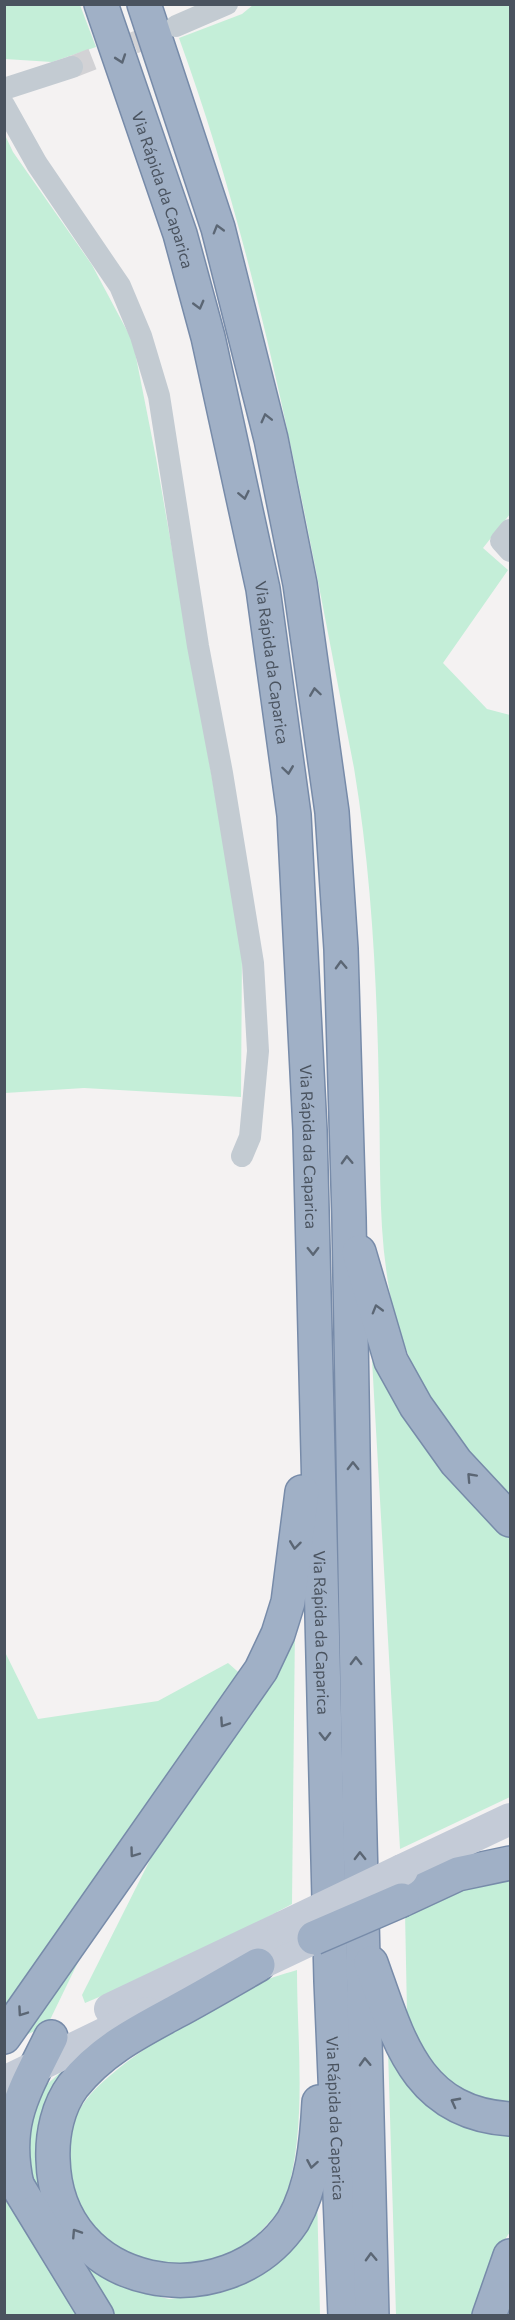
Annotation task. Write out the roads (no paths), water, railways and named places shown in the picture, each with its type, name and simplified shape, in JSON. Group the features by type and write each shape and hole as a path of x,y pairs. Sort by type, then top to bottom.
{"highway":[{"name":"Via Rápida da Caparica","path":"100,4 180,234 234,446 263,589 294,815 303,952 313,1214 315,1383 331,1981 345,2316"},
{"name":"Via Rápida da Caparica","path":"144,4 218,228 271,439 300,584 332,812 341,949 349,1218 362,1935 372,2316"},
{"path":"349,1218 396,1370 416,1406 456,1462 510,1520"},
{"path":"4,2037 254,1679 278,1634 288,1602 315,1383"},
{"path":"314,1938 402,1886 510,1863"},
{"path":"362,1935 400,2043 419,2073 438,2092 468,2109 495,2118 510,2119"},
{"path":"265,1948 119,2043 85,2072 71,2088 58,2114 53,2144 53,2169 59,2201 86,2249 107,2266 127,2277 152,2286 184,2288 214,2283 242,2273 258,2262 276,2245 294,2220 311,2172 317,2135 321,2070 331,1981"},
{"path":"51,2037 14,2123 11,2178 97,2316"},
{"path":"489,2316 510,2256"}],"main road":[{"path":"402,1886 510,1819"},
{"path":"4,2062 51,2037 265,1948 510,1839"},
{"path":"4,2082 37,2066 49,2051 60,2043 192,1977 265,1948 314,1938"}],"street":[{"path":"176,26 227,4"},
{"path":"4,89 72,67"},
{"path":"4,105 37,164 120,286 141,336 159,396 253,963 258,1051 250,1137 242,1156"},
{"path":"510,530 501,541 510,550"}],"tunnel":[{"path":"72,67 167,30"}]}
